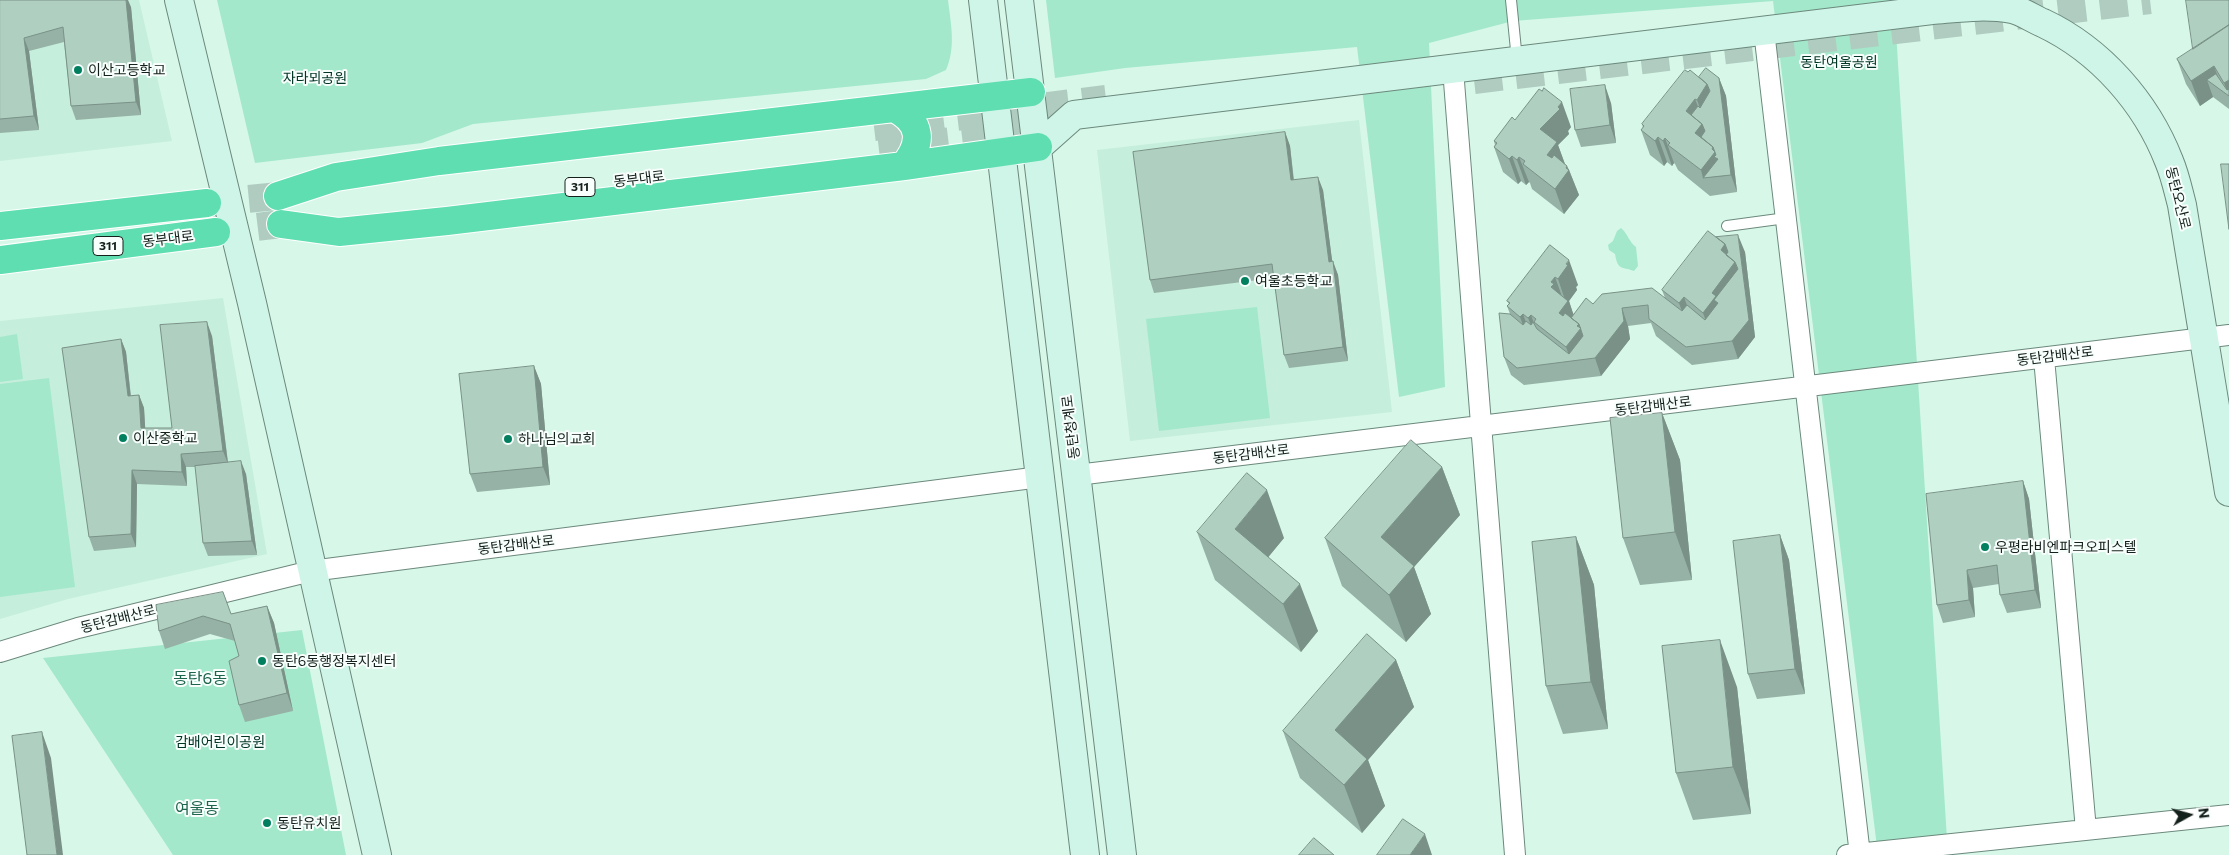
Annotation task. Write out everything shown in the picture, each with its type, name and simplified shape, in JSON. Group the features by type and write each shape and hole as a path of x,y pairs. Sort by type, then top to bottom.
{"highway":[{"path":"894,108 1031,92"},
{"path":"894,108 907,115 918,138 916,149 904,166"},
{"name":"동부대로","path":"894,108 439,161 336,176 278,196 877,138 281,224 338,232 447,221 904,166"},
{"path":"904,166 1038,147"},
{"path":"0,226 208,203"},
{"name":"동부대로","path":"0,260 216,232"}],"street":[{"path":"179,0 252,303 311,571 377,855"},
{"path":"983,0 1085,855"},
{"name":"동탄청계로","path":"1019,0 1122,855"},
{"name":"동탄오산로","path":"1074,115 1978,6 2013,10 2063,33 2102,63 2128,90 2151,125 2169,161 2216,337 2229,492"},
{"path":"1764,31 1856,855 2229,815"},
{"path":"1453,69 1515,855"},
{"path":"1031,92 1074,115 1038,147"},
{"name":"동탄감배산로","path":"1077,474 1482,427 2216,337"},
{"path":"2044,358 2086,830"},
{"name":"동탄감배산로","path":"0,652 78,628 311,571 1040,477"}],"lane":[{"path":"1511,0 1518,61"},
{"path":"1727,226 1786,218"}],"shaded area":[{"name":"이산고등학교","path":"0,0 139,0 172,141 0,161"},
{"name":"여울초등학교","path":"1359,120 1392,412 1130,441 1097,150"},
{"name":"이산중학교","path":"223,298 267,554 68,599 0,619 0,321"}],"green space":[{"name":"자라뫼공원","path":"217,0 948,0 952,44 946,70 926,79 473,124 422,143 255,163"},
{"name":"동탄여울공원","path":"1046,0 1894,0 1948,855 1878,855 1773,1 1513,21 1429,43 1445,387 1399,397 1357,47 1125,68 1055,78"},
{"path":"1621,228 1636,247 1638,266 1634,271 1619,266 1615,254 1609,250 1608,245 1613,241 1617,231"},
{"path":"1257,307 1270,418 1159,431 1146,319"},
{"path":"17,334 23,379 0,382 0,337"},
{"path":"49,378 75,587 0,597 0,384"},
{"name":"감배어린이공원","path":"302,630 346,855 173,855 43,658"}],"building":[{"path":"0,0 126,0 136,102 71,106 63,27 24,38 34,116 0,119"},
{"path":"2186,0 2229,0 2229,25 2193,49"},
{"path":"2229,25 2229,80 2224,83 2214,66 2191,81 2177,59"},
{"path":"1706,68 1719,78 1731,175 1703,178 1718,159 1714,157 1716,155 1713,147 1701,137 1705,131 1702,124 1691,115 1698,106 1700,108 1710,91 1707,84 1699,77"},
{"path":"1685,70 1688,72 1690,70 1707,84 1697,100 1695,99 1686,111 1702,124 1695,133 1713,147 1712,149 1715,152 1701,170 1668,145 1670,143 1665,138 1663,141 1658,137 1655,141 1641,130 1644,126 1642,124"},
{"path":"2216,74 2227,90 2229,89 2229,96 2207,80"},
{"path":"1605,85 1610,125 1575,130 1570,89"},
{"path":"1544,88 1562,102 1558,107 1560,109 1540,129 1557,142 1547,155 1552,158 1554,155 1569,170 1555,189 1523,164 1525,161 1519,157 1517,160 1512,156 1509,159 1494,147 1497,143 1494,141 1512,117 1515,120 1539,89 1542,91"},
{"path":"1285,132 1291,180 1318,177 1329,262 1333,261 1343,347 1284,355 1272,264 1150,280 1133,152"},
{"path":"2221,164 2229,164 2229,229"},
{"path":"1708,231 1725,244 1721,250 1735,262 1712,293 1716,296 1703,313 1684,297 1679,303 1662,290"},
{"path":"1738,235 1749,320 1732,341 1686,347 1649,319 1648,305 1622,308 1624,321 1595,358 1517,368 1504,357 1499,313 1510,314 1523,325 1526,321 1531,325 1533,322 1537,329 1569,354 1583,336 1579,324 1571,318 1586,298 1593,304 1602,294 1652,288 1682,311 1687,305 1705,320 1718,303 1714,300 1738,269 1735,262 1726,255 1728,252 1725,244 1716,237"},
{"path":"1550,245 1569,260 1566,264 1568,265 1558,279 1555,277 1551,282 1554,284 1551,287 1568,301 1559,313 1563,316 1565,313 1579,324 1577,326 1581,328 1566,347 1534,322 1536,319 1531,315 1528,318 1523,314 1520,317 1507,306 1510,303 1507,301"},
{"path":"207,322 223,451 181,454 182,472 132,470 131,534 89,537 62,348 121,339 128,396 139,395 141,428 172,428 160,325"},
{"name":"하나님의교회","path":"534,366 543,467 470,474 459,374"},
{"path":"1662,413 1675,532 1623,538 1610,418"},
{"path":"1411,440 1442,467 1381,537 1414,566 1389,595 1325,538"},
{"path":"241,461 252,541 203,543 195,466"},
{"path":"1247,473 1267,490 1235,529 1300,584 1283,604 1197,532"},
{"name":"우평라비엔파크오피스텔","path":"2023,481 2035,590 2000,595 1997,565 1967,570 1969,600 1937,605 1926,494"},
{"path":"1780,535 1795,669 1748,674 1733,541"},
{"path":"1576,537 1591,682 1546,686 1532,542"},
{"path":"223,592 231,614 267,606 287,693 239,705 229,661 239,656 230,624 203,616 159,631 156,605"},
{"path":"1367,634 1396,660 1335,730 1367,759 1344,785 1283,731"},
{"path":"1720,640 1733,767 1676,773 1662,646"},
{"path":"42,732 57,855 27,855 12,736"},
{"path":"1403,819 1425,834 1410,855 1377,855"},
{"path":"1314,838 1334,855 1299,855"}],"tunnel":[{"path":"1474,80 2150,0"},
{"path":"874,127 1106,99"},
{"path":"879,150 1059,128"},
{"path":"207,203 278,196"},
{"path":"216,232 281,224"}],"place":[{"name":"이산고등학교","path":"78,70"},
{"name":"여울초등학교","path":"1245,281"},
{"name":"이산중학교","path":"123,438"},
{"name":"하나님의교회","path":"508,439"},
{"name":"우평라비엔파크오피스텔","path":"1985,547"},
{"name":"동탄6동행정복지센터","path":"262,661"},
{"name":"동탄유치원","path":"267,823"}],"district":[{"name":"동탄6동","path":"200,679"},
{"name":"여울동","path":"197,809"}]}
